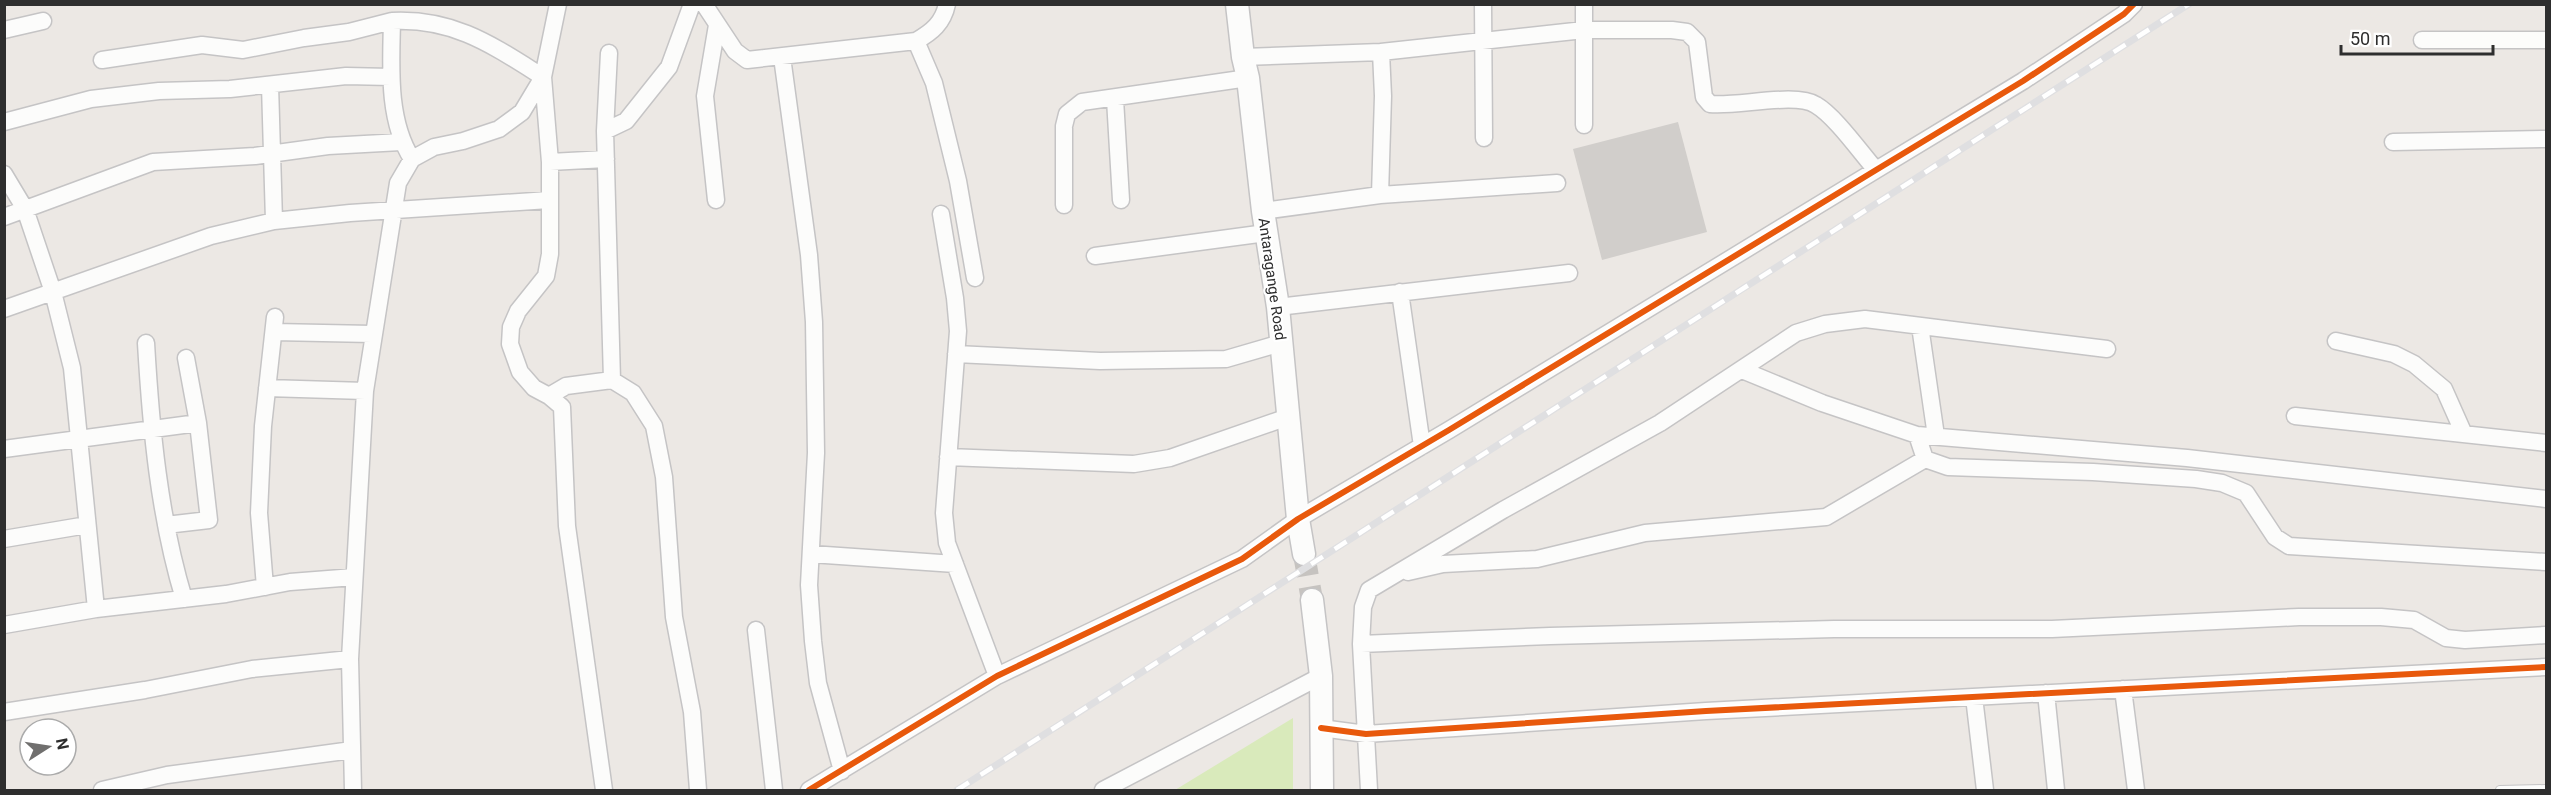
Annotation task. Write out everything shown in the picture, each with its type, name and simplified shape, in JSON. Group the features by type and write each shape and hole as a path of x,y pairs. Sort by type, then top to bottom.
{"street":[{"path":"558,4 543,77 550,162 550,254 546,276 518,311 511,327 510,344 520,372 534,388 549,396 562,407 567,526 604,790"},
{"path":"605,131 626,121 669,67 692,4"},
{"path":"704,4 735,51 747,60 916,41 930,33 945,16 947,4"},
{"name":"Antaragange Road","path":"1236,4 1264,222 1278,307 1298,519 1304,554"},
{"path":"1483,4 1484,138"},
{"path":"1584,4 1584,125"},
{"path":"809,790 997,676 1242,559 1298,519 2023,81 2124,14 2134,4"},
{"path":"102,60 202,45 243,50 349,32 392,21 414,20 458,29 503,52 543,77"},
{"path":"4,30 43,21"},
{"path":"392,21 391,77 401,142 412,159"},
{"path":"716,200 705,96 717,26"},
{"path":"1064,205 1064,126 1067,114 1082,102 1115,99 1245,68 1484,39 1584,30 1687,32 1697,42 1704,97 1710,104 1725,105 1792,99 1815,104 1876,170"},
{"path":"2422,40 2547,40"},
{"path":"916,41 934,83 958,181 975,278"},
{"path":"1380,195 1382,52"},
{"path":"609,53 605,131 612,380"},
{"path":"782,57 808,255 814,322 816,453 809,585 818,683 842,771"},
{"path":"4,122 91,99 159,91 231,89 346,76 391,77"},
{"path":"353,790 350,659 364,391 398,183 412,159 434,147 463,141 499,129 522,112 543,77"},
{"path":"270,85 274,221"},
{"path":"1115,99 1121,200"},
{"path":"2393,142 2547,139"},
{"path":"4,217 153,162 272,154 328,146 401,142"},
{"path":"550,162 606,159"},
{"path":"4,174 25,209 53,292 72,368 96,609"},
{"path":"1095,256 1264,222 1380,195 1557,183"},
{"path":"4,309 211,236 274,221 394,210 549,200"},
{"path":"941,214 958,331 944,513 947,543 997,676"},
{"path":"1278,307 1569,273"},
{"path":"1400,292 1422,446"},
{"path":"1369,790 1361,644 1363,607 1369,590 1503,510 1659,423 1796,333 1826,324 1865,319 2107,349"},
{"path":"265,586 259,513 263,426 274,324 372,334"},
{"path":"1920,326 1936,436"},
{"path":"2336,341 2394,354 2415,364 2444,389 2464,434"},
{"path":"146,343 151,428 171,554 184,599"},
{"path":"956,354 1100,362 1226,359 1281,343"},
{"path":"166,525 209,520 198,423 186,358"},
{"path":"1742,370 1822,403 1917,435 2187,458 2547,499"},
{"path":"549,396 566,386 612,380 633,393 654,426 664,477 674,617 692,712 698,790"},
{"path":"267,388 364,391"},
{"path":"2295,416 2547,443"},
{"path":"948,457 1134,464 1170,458 1288,417"},
{"path":"4,448 198,423"},
{"path":"1917,435 1925,459"},
{"path":"1395,574 1443,564 1537,559 1645,533 1826,517 1925,459 1948,467 2093,472 2222,483 2246,493 2275,537 2289,546 2547,562"},
{"path":"4,538 87,525"},
{"path":"811,554 955,564"},
{"path":"4,625 96,609 226,594 290,582 354,577"},
{"path":"1312,600 1321,676 1322,790"},
{"path":"1361,644 1550,636 1834,629 2052,629 2299,616 2380,617 2414,620 2446,638 2465,640 2547,635"},
{"path":"756,630 774,790"},
{"path":"4,712 145,690 252,669 350,659"},
{"path":"1322,728 1366,734 1706,711 2547,667"},
{"path":"1103,790 1321,676"},
{"path":"2123,689 2136,790"},
{"path":"2046,693 2056,790"},
{"path":"1974,697 1985,790"},
{"path":"111,790 167,775 352,750"}],"lane":[{"path":"2500,790 2547,789"}],"green space":[{"path":"1293,718 1293,790 1175,790"}],"building":[{"path":"1678,122 1707,232 1602,260 1573,149"}],"tunnel":[{"path":"1304,554 1312,600"}],"railway":[{"path":"957,790 2189,4"}],"cycle path":[{"path":"809,790 997,676 1242,559 1298,519 1449,430 2023,81 2124,14 2134,4"},
{"path":"1321,728 1366,734 1706,711 2546,667"}]}
